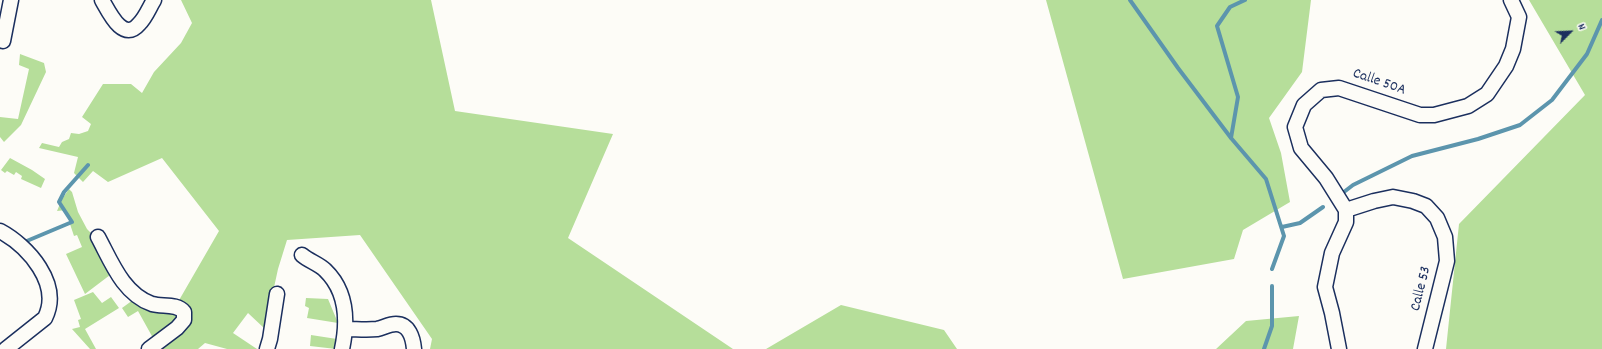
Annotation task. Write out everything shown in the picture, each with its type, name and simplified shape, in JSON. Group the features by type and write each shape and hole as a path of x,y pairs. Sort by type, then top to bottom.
{"street":[{"path":"3,41 11,0"},
{"path":"102,0 118,26 123,29 131,30 138,26 154,0"},
{"name":"Calle 50A","path":"1346,210 1326,178 1301,148 1295,126 1304,105 1321,90 1339,88 1420,115 1434,115 1468,106 1487,94 1506,66 1511,54 1519,17 1511,0"},
{"name":"Calle 53","path":"1346,210 1374,201 1393,197 1426,206 1437,218 1445,237 1447,261 1425,349"},
{"path":"1339,349 1326,287 1332,253 1346,222 1346,210"},
{"path":"2,235 21,245 41,269 47,285 48,311 45,318 6,349"},
{"path":"98,237 121,279 127,286 144,300 152,304 180,308 185,314 184,320 177,328 149,349"},
{"path":"302,255 324,269 333,278 340,290 346,315 346,329 342,349"},
{"path":"267,349 277,294"},
{"path":"346,329 379,329 396,324 404,326 409,331 414,342 414,349"}],"green space":[{"path":"181,0 431,0 455,111 613,134 568,238 733,349 430,349 432,339 360,235 287,240 278,269 265,329 248,313 233,333 257,349 227,349 205,343 198,349 158,349 189,318 178,302 219,231 162,158 108,182 93,171 83,182 74,173 78,157 39,148 42,143 59,147 62,142 69,139 71,133 79,134 88,131 91,124 82,117 103,84 131,84 142,93 154,72 181,43 192,23"},
{"path":"1046,0 1311,0 1302,72 1269,118 1281,153 1290,202 1243,230 1234,259 1123,279"},
{"path":"1529,0 1602,0 1602,349 1446,349 1459,224 1585,95"},
{"path":"20,54 44,63 46,72 21,125 4,142 0,137 0,117 18,119 29,69 19,65"},
{"path":"10,158 45,179 41,188 21,179 22,176 16,172 14,175 7,171 5,173 1,170"},
{"path":"69,189 72,192 78,212 87,229 93,235 114,272 85,294 66,254 82,247 77,235 74,236 70,224 71,219 66,210 57,211 62,199"},
{"path":"93,292 102,303 111,297 119,308 85,329 96,349 90,349 72,329 80,327 78,320 81,319 74,300"},
{"path":"306,298 328,299 338,323 307,318 309,308 305,306"},
{"path":"133,300 173,309 179,315 178,320 153,338 138,311 128,317 122,308"},
{"path":"841,305 944,330 957,349 766,349"},
{"path":"1299,316 1293,349 1216,349 1246,321"},
{"path":"311,335 337,339 336,349 310,346"}],"waterway":[{"path":"1130,0 1178,68 1231,138 1266,179 1284,236 1272,269"},
{"path":"1231,138 1238,97 1217,26 1230,7 1245,0"},
{"path":"1340,195 1353,185 1412,156 1478,139 1520,125 1552,100 1587,54 1602,20"},
{"path":"22,243 72,222 59,202 64,192 88,165"},
{"path":"1282,227 1300,223 1323,207"},
{"path":"1264,349 1272,326 1272,286"}]}
